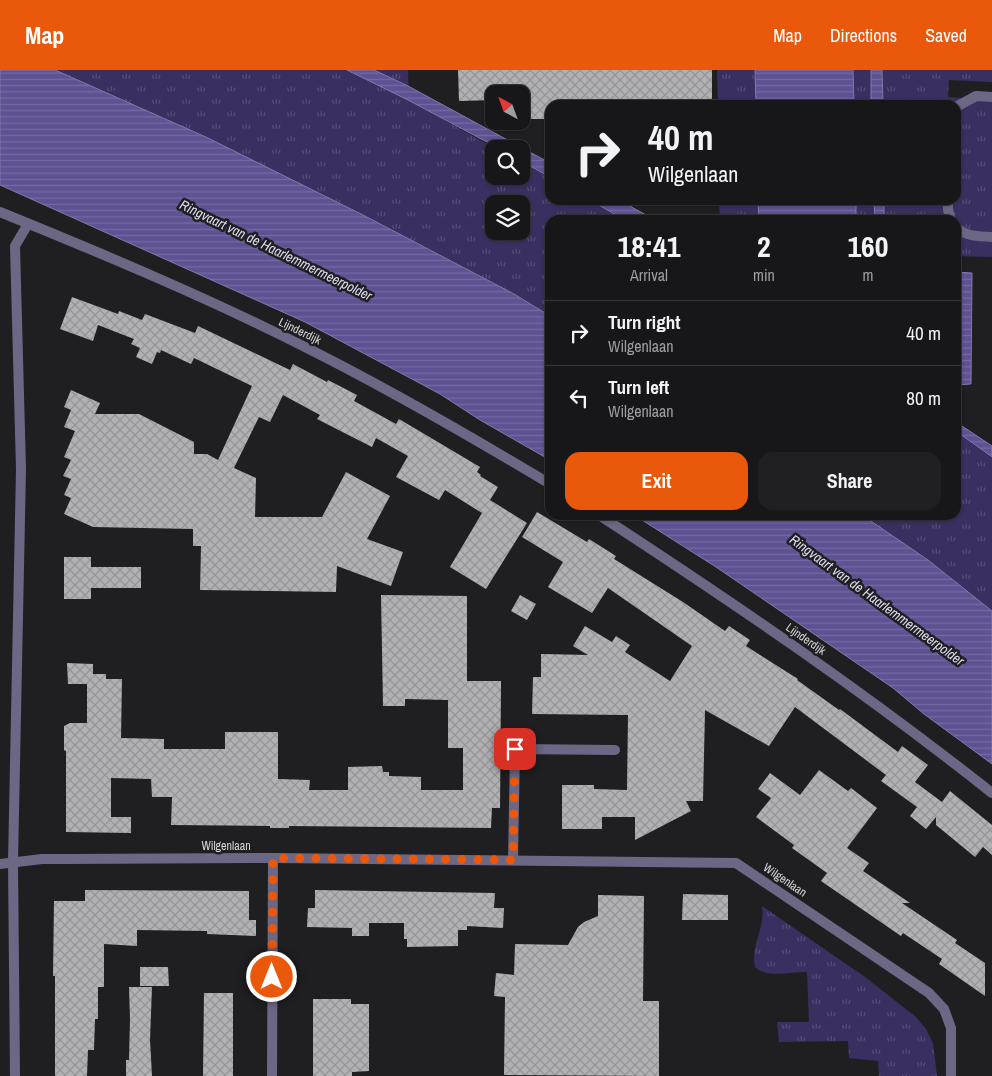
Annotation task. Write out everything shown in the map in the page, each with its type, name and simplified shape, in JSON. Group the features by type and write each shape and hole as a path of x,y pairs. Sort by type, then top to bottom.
{"street":[{"path":"961,104 976,96 992,97"},
{"name":"Lijnderdijk","path":"0,212 193,294 304,346 396,394 545,481"},
{"path":"15,1076 13,862 21,469 15,246 28,224"},
{"path":"961,231 973,236 992,237"},
{"name":"Lijnderdijk","path":"607,520 770,628 879,706 992,793"},
{"path":"513,860 515,749 615,750"},
{"path":"272,1076 273,858"},
{"name":"Wilgenlaan","path":"0,864 42,859 273,858 736,862 929,993 944,1009 951,1028 951,1076"}],"green space":[{"path":"55,70 408,70 409,100 485,143 485,185 530,185 530,167 545,174 545,205 600,205 618,215 545,215 545,313 514,294 365,216 208,138"},
{"path":"717,70 755,70 756,100 718,100"},
{"path":"853,70 871,70 871,100 854,100"},
{"path":"882,70 992,70 992,82 949,80 948,97 992,100 992,257 961,256 961,215 884,215 884,205 961,205 961,100 883,100"},
{"path":"719,205 758,205 759,215 720,215"},
{"path":"856,205 874,205 875,215 856,215"},
{"path":"961,435 992,458 992,611 928,560 869,520 961,520"},
{"path":"762,906 865,977 916,1017 926,1029 933,1043 937,1076 879,1076 878,1061 849,1058 848,1041 779,1042 777,1022 809,1022 807,972 773,974 760,971 755,967 755,952 763,914"}],"water":[{"name":"Ringvaart van de Haarlemmermeerpolder","path":"0,70 55,70 208,138 365,216 514,294 545,313 545,457 480,420 440,394 305,322 0,185"},
{"path":"347,70 374,70 408,86 485,128 485,130 489,130 508,140 485,141"},
{"path":"755,70 853,70 854,100 756,100"},
{"path":"871,70 882,70 883,100 871,100"},
{"path":"530,152 545,160 545,174 530,166"},
{"path":"599,205 628,205 646,215 616,215"},
{"path":"758,205 856,205 856,215 759,215"},
{"path":"874,205 884,205 884,215 875,215"},
{"path":"961,272 972,273 971,384 961,385"},
{"path":"961,425 992,446 992,457 961,435"},
{"name":"Ringvaart van de Haarlemmermeerpolder","path":"642,520 869,520 928,560 992,611 992,764 924,714 893,688 716,567"}],"building":[{"path":"458,70 712,70 712,100 545,100 545,119 530,119 530,85 485,85 485,100 459,101"},
{"path":"72,297 118,314 119,311 142,320 145,314 195,333 198,326 290,370 293,364 327,382 328,380 357,395 354,401 396,424 399,419 480,467 477,472 480,476 498,487 490,500 527,523 486,589 450,567 482,513 445,490 439,500 396,477 408,456 376,438 372,447 317,419 320,415 283,395 270,422 259,417 234,468 256,478 255,517 322,517 346,472 390,496 367,539 403,552 391,586 337,566 336,592 200,590 201,546 193,546 193,529 93,527 64,514 71,498 64,495 71,479 63,476 71,460 64,457 75,431 64,427 71,410 64,407 71,390 100,403 95,414 139,414 194,442 194,454 207,454 218,460 252,386 194,358 191,364 161,350 160,353 157,352 152,364 136,357 140,348 131,344 134,339 98,325 93,341 60,329"},
{"path":"537,512 545,517 545,520 550,520 587,542 589,539 616,556 614,559 725,631 729,626 750,640 746,646 798,679 898,752 902,746 928,765 915,782 942,802 950,791 992,825 992,855 983,847 975,857 936,825 936,817 926,829 910,816 917,807 881,781 886,775 795,707 769,746 705,710 703,801 686,801 691,811 635,840 635,817 602,817 602,829 562,829 562,785 594,785 594,789 627,790 628,715 532,714 533,677 541,677 541,654 588,655 573,646 585,626 612,642 616,636 630,645 625,652 670,681 692,646 608,588 592,613 548,587 563,562 522,537"},
{"path":"64,557 91,557 91,567 141,567 141,588 91,588 91,599 64,599"},
{"path":"381,595 467,596 467,681 501,681 500,808 492,808 491,828 289,826 289,828 270,828 270,826 171,825 172,797 152,797 151,779 111,778 111,817 131,817 131,833 66,832 66,751 64,750 64,726 70,723 87,723 87,684 68,684 67,663 93,664 93,674 106,674 106,679 122,679 121,738 164,739 164,749 225,749 225,732 278,732 278,779 310,780 309,790 348,790 348,767 382,766 383,772 389,772 389,776 421,777 421,790 463,790 463,748 448,748 448,700 405,699 405,706 383,706"},
{"path":"520,595 536,604 527,620 511,611"},
{"path":"819,770 848,791 851,788 877,808 847,848 869,863 863,871 910,903 902,903 957,940 955,943 985,963 985,996 939,964 942,959 903,933 901,936 821,881 827,873 792,848 794,845 756,817 771,798 758,789 770,773 800,795"},
{"path":"85,890 249,891 249,920 256,920 256,936 207,934 207,931 137,930 137,946 104,944 104,987 98,987 98,1019 95,1019 94,1050 88,1050 87,1076 55,1076 54,901 85,901"},
{"path":"315,890 495,893 494,908 504,908 503,928 467,926 467,930 458,930 458,946 407,947 407,939 404,939 404,923 369,923 369,936 352,936 352,928 307,927 308,908 315,908"},
{"path":"683,894 728,895 728,920 682,920"},
{"path":"598,895 644,896 643,1001 659,1001 659,1076 504,1075 505,997 494,996 496,973 514,975 515,944 568,945 578,927 598,916"},
{"path":"140,967 168,967 169,986 140,986"},
{"path":"129,987 152,987 150,1040 152,1076 126,1076 126,1060 129,1060"},
{"path":"204,993 233,993 233,1076 203,1076"},
{"path":"313,999 351,999 351,1004 369,1004 369,1071 352,1072 352,1076 313,1076"}],"route":[{"path":"272,977 273,858 513,860 515,749"}]}
